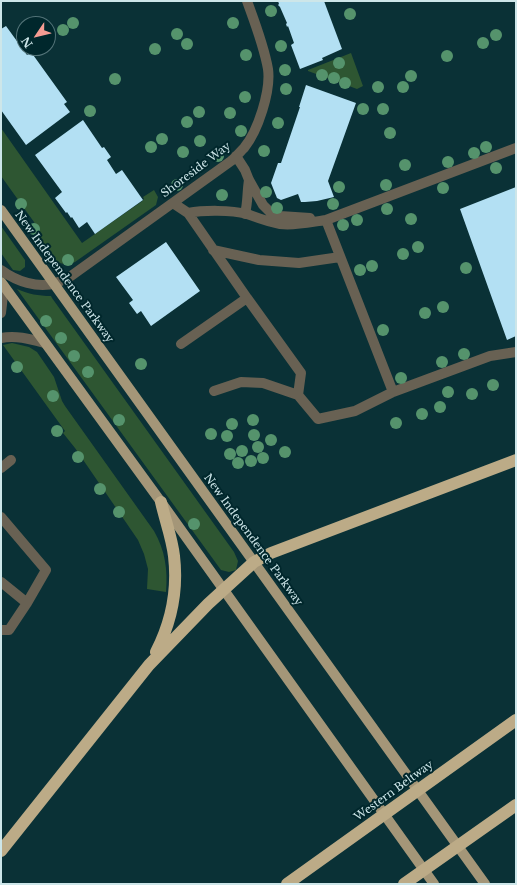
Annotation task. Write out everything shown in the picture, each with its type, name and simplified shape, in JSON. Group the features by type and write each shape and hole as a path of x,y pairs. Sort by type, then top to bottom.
{"highway":[{"path":"1,851 149,665 208,604 254,562 270,553 516,460"},
{"path":"149,665 162,639 171,615 175,584 174,556 161,502"},
{"name":"Western Beltway","path":"287,884 516,720"},
{"path":"404,884 516,805"}],"main road":[{"name":"New Independence Parkway","path":"1,210 483,881"},
{"path":"2,284 161,502 434,884"}],"street":[{"name":"Shoreside Way","path":"54,284 71,276 173,203 231,161 245,146 258,124 267,97 268,70 261,40 247,1"},
{"path":"188,213 221,211 245,214 264,221 291,225 326,220 516,148"},
{"path":"236,156 263,205 270,212 280,216 326,220"},
{"path":"245,214 248,203 247,189 249,180"},
{"path":"173,203 188,213 301,373 298,395"},
{"path":"326,220 393,392"},
{"path":"213,250 259,260 299,263 340,257"},
{"path":"1,270 9,276 22,282 37,285 54,284"},
{"path":"1,313 2,284"},
{"path":"181,344 247,298"},
{"path":"1,338 23,337 45,343"},
{"path":"214,391 241,382 263,383 298,395 318,418 355,411 393,392 490,356 516,352"},
{"path":"1,468 11,460"},
{"path":"1,517 46,570 9,630 1,630"},
{"path":"1,582 27,603"}],"green space":[{"path":"351,53 363,86 357,89 308,71 308,70"},
{"path":"1,128 82,243 141,202 144,199 143,197 154,190 158,197 156,205 75,262 67,265 60,263 48,255 34,222 1,176"},
{"path":"1,226 25,260 25,267 20,271 13,270 1,253"},
{"path":"17,289 42,296 51,296 234,552 238,561 236,570 229,572 221,570"},
{"path":"12,343 29,347 37,352 54,377 65,406 154,531 161,545 165,560 167,576 166,592 147,589 148,569 138,540 75,448 63,433 65,431 3,345"}],"building":[{"path":"278,1 324,1 342,49 322,58 323,60 300,69 291,45 294,43 288,26 287,27 287,23 278,5"},
{"path":"6,26 16,40 16,56 34,56 67,102 64,104 70,112 26,145 1,110 1,29"},
{"path":"306,85 356,103 328,181 334,197 317,201 301,202 298,194 281,200 277,198 271,183 278,163 281,163"},
{"path":"83,120 102,148 104,147 111,157 107,160 116,174 122,170 143,200 95,234 87,222 79,228 72,217 71,218 67,212 66,213 55,198 62,192 35,155"},
{"path":"516,187 516,336 507,340 460,209"},
{"path":"166,242 200,291 151,326 141,311 137,314 129,303 133,300 116,277"}]}
